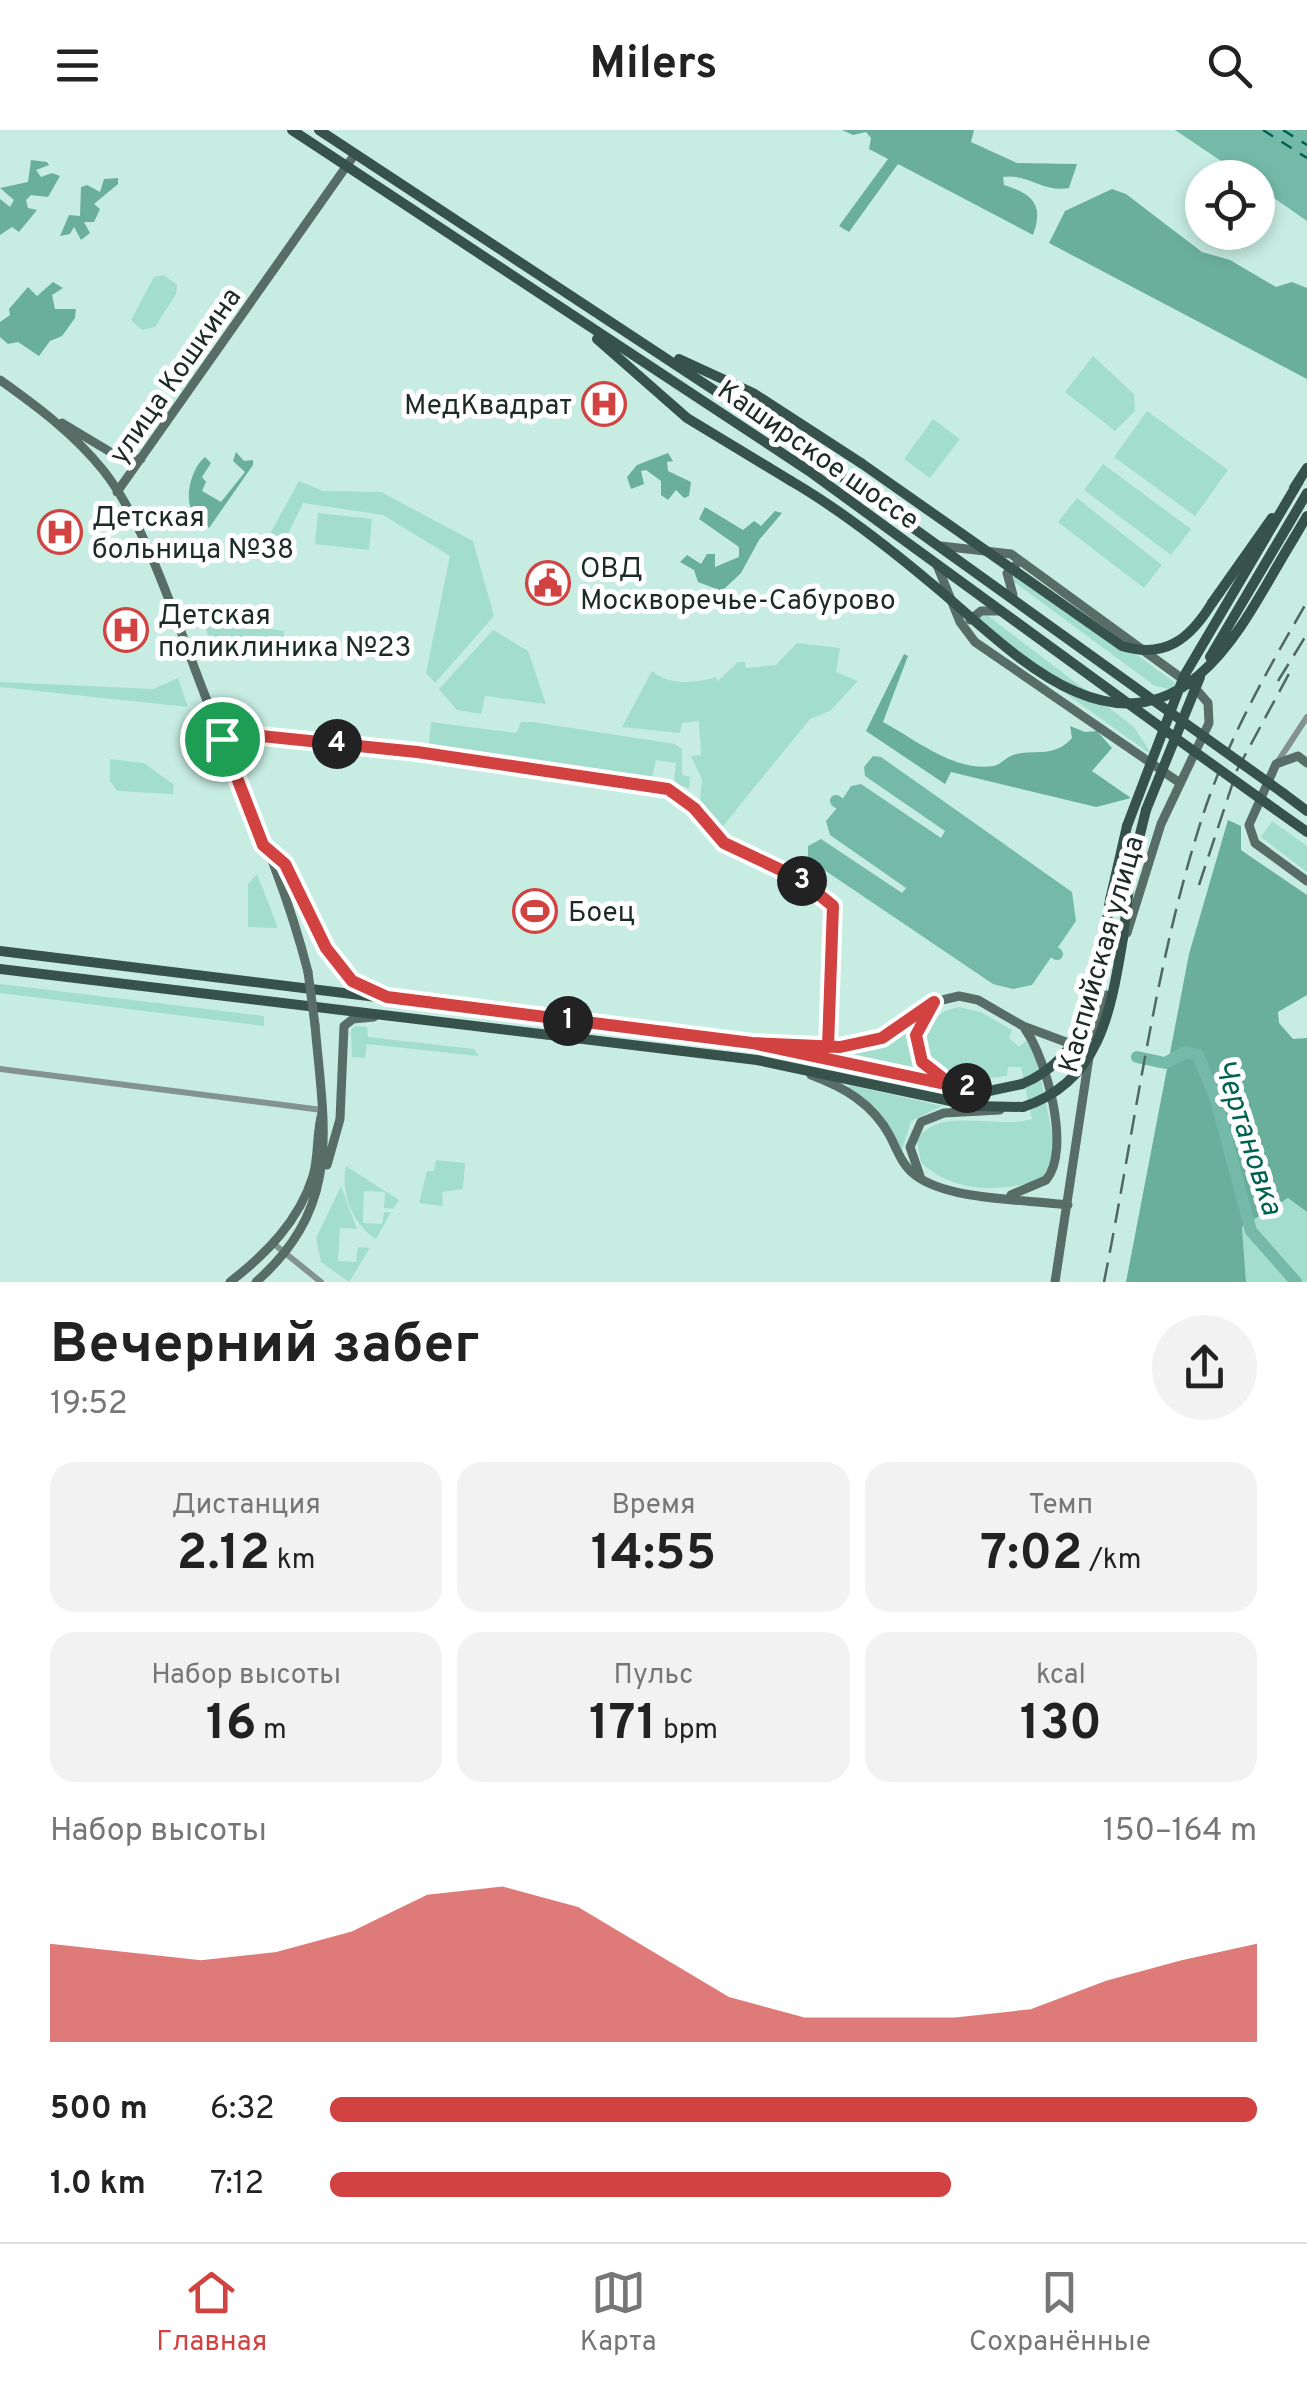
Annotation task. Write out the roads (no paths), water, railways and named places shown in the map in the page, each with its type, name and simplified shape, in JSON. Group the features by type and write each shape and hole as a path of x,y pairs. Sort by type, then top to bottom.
{"main road":[{"name":"Каширское шоссе","path":"292,130 809,471 1307,832"},
{"name":"Каширское шоссе","path":"319,130 655,349 941,546 1307,811"},
{"name":"улица Кошкина","path":"322,1110 308,972 168,602 118,492 355,154"},
{"path":"574,318 665,401 833,509 1050,680 1110,703 1157,698 1200,675 1230,640 1307,516"},
{"path":"655,349 753,392 1122,646 1155,652 1170,648 1199,625 1299,481"},
{"path":"0,380 55,420 105,472 118,492"},
{"path":"55,420 84,432 122,460 143,458"},
{"path":"752,1043 978,1091 1022,1084 1054,1066 1084,1028 1127,826 1159,732 1204,638 1307,468"},
{"path":"105,472 129,477"},
{"path":"925,1182 910,1147 921,1122 944,1114 1024,1107 1070,1083 1096,1050 1114,990 1139,837 1166,754 1211,656 1307,493"},
{"name":"Каспийская улица","path":"941,546 1011,554 1206,699 1210,716 1161,824 1090,1051 1055,1282"},
{"path":"936,563 960,622 984,647 1180,784"},
{"path":"1012,595 1006,578 1010,568 1033,570"},
{"path":"984,647 972,634 970,620 980,611 1003,612"},
{"path":"1306,879 1255,843 1250,834 1251,818 1276,764 1298,756 1307,763"},
{"path":"263,845 285,864 326,948 346,975 387,997"},
{"path":"0,951 752,1043 828,1047 850,1047 882,1038 934,1002 953,996 973,998 1023,1026 1090,1051"},
{"path":"0,969 785,1064 1004,1110"},
{"path":"934,1002 916,1035 922,1062 945,1080 978,1091"},
{"path":"256,1282 286,1255 313,1208 340,1118 344,1026 353,1019 407,1016"},
{"path":"1007,1196 1042,1183 1055,1168 1059,1152 1041,1063 1023,1026"},
{"path":"785,1064 839,1086 864,1103 884,1126 904,1165 925,1182 950,1191 1068,1204"},
{"path":"321,1177 326,1137 322,1110"},
{"path":"230,1282 274,1244 314,1175 322,1110"}],"street":[{"path":"1276,764 1307,717"},
{"path":"222,739 242,734 417,752 668,789 694,808 724,843 800,879 833,906 828,1047"},
{"path":"0,1070 322,1110"},
{"path":"274,1244 321,1282"}],"waterway":[{"name":"Чертановка","path":"836,801 1057,954"},
{"name":"Чертановка","path":"1137,1057 1165,1063 1186,1052 1198,1055 1216,1100 1251,1231 1296,1282"}],"railway":[{"path":"1104,1282 1160,981 1206,806 1239,727 1307,602"},
{"path":"1278,681 1307,634"},
{"path":"1199,885 1237,770 1291,670"}],"place":[{"name":"МедКвадрат","path":"604,404"},
{"name":"Детская больница №38","path":"60,532"},
{"name":"ОВД Москворечье-Сабурово","path":"548,583"},
{"name":"Детская поликлиника №23","path":"126,630"},
{"name":"Боец","path":"535,911"}]}
